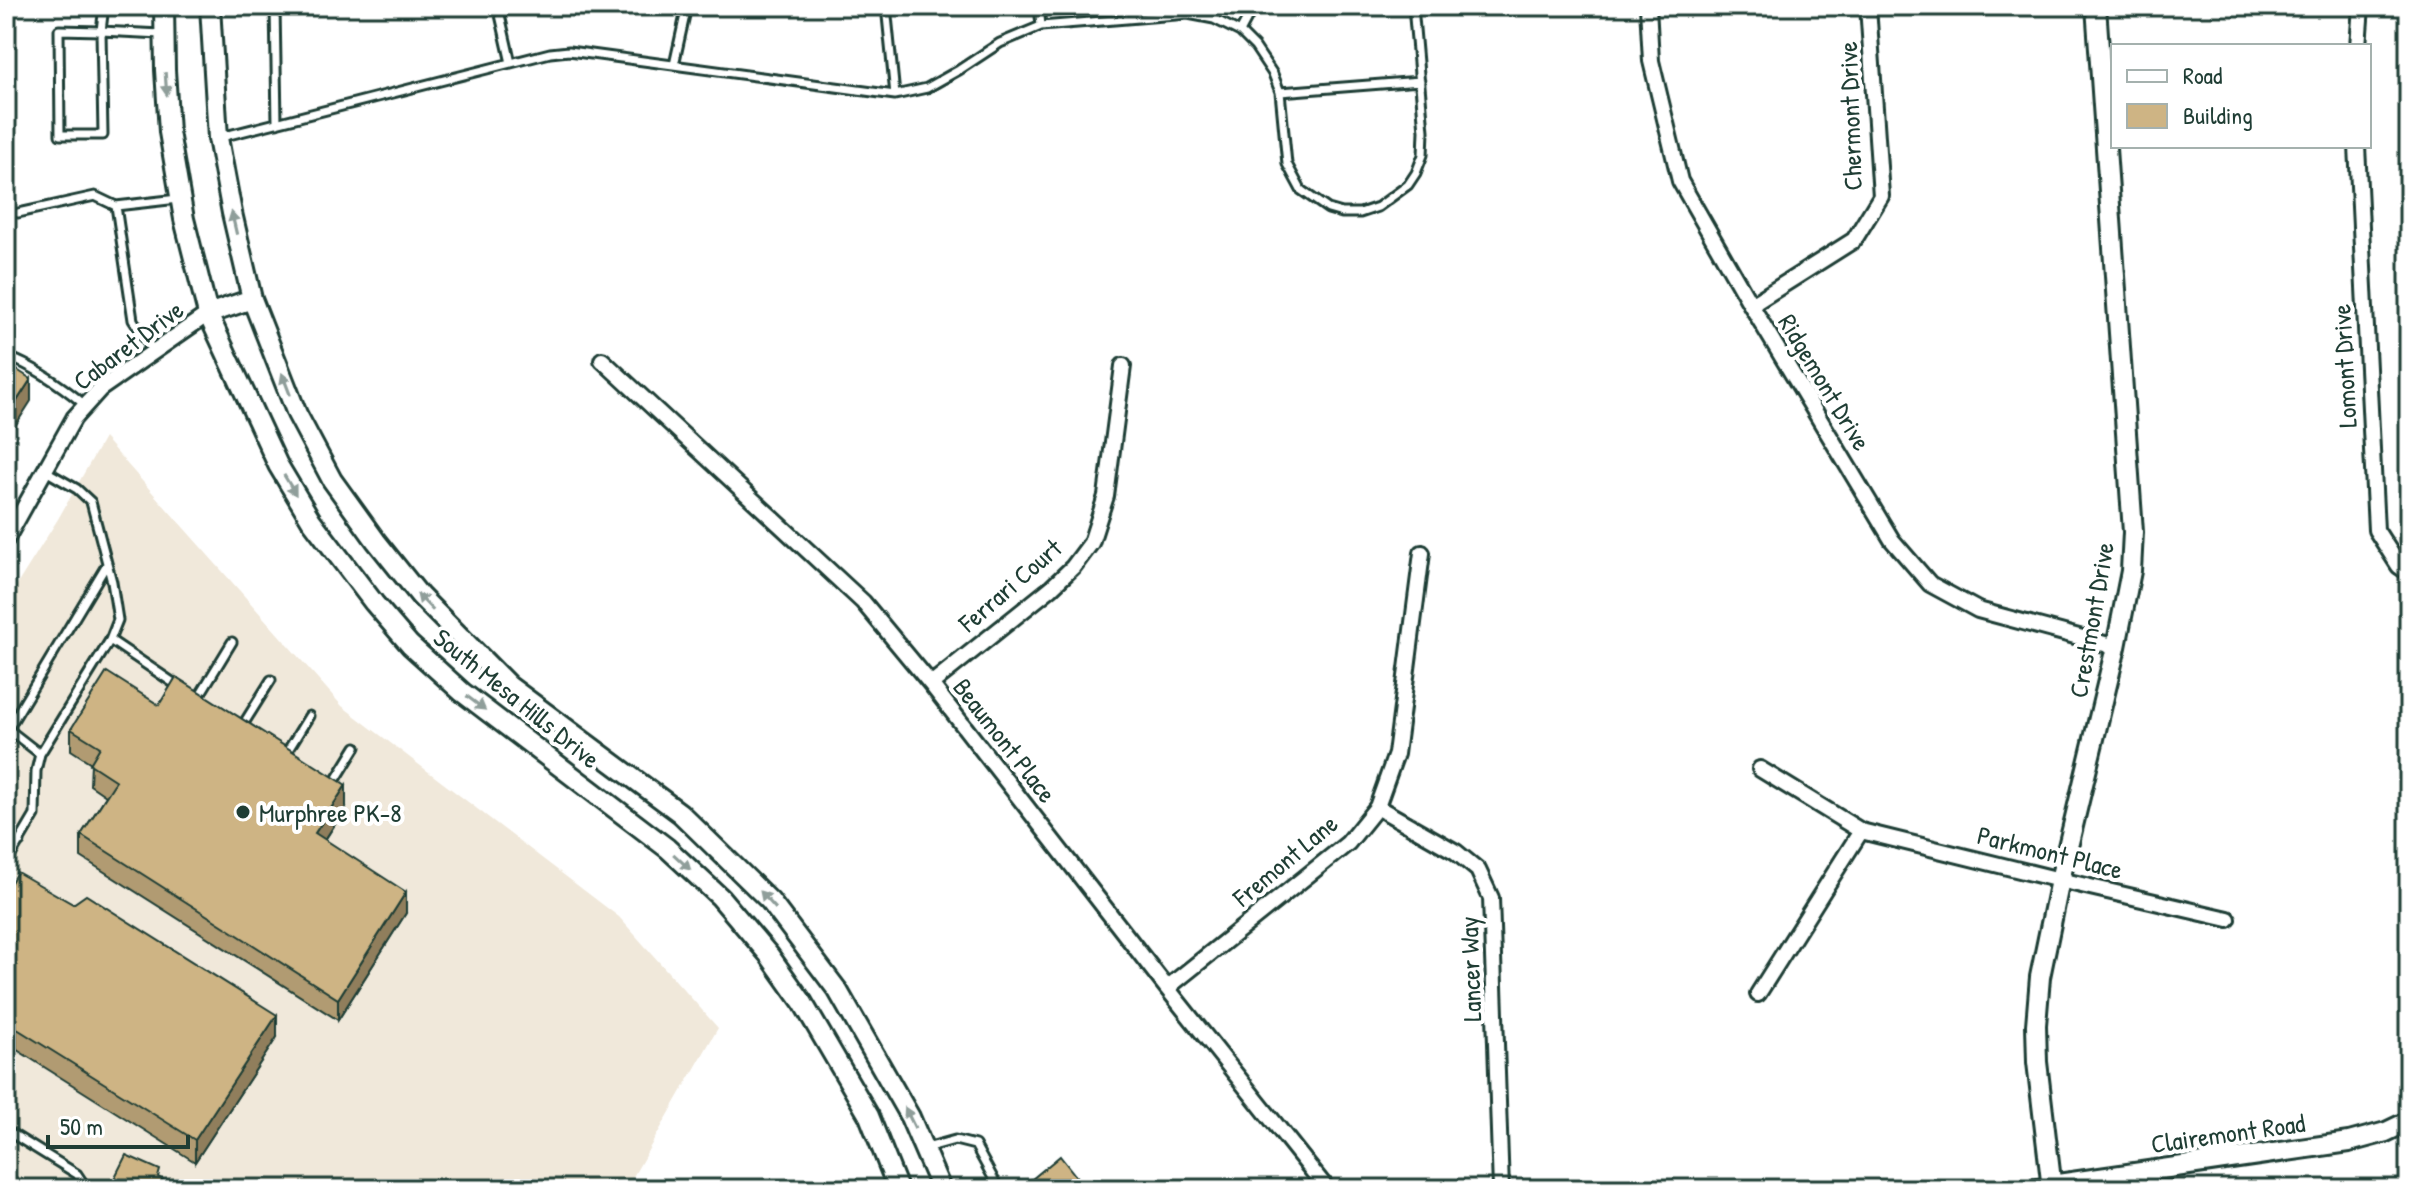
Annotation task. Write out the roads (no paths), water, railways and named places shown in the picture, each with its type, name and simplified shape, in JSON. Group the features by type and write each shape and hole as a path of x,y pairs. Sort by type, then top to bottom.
{"street":[{"name":"South Mesa Hills Drive","path":"164,6 169,132 180,199 208,314 278,465 311,520 410,645 462,692 667,848 720,897 769,955 803,1003 869,1116 898,1189"},
{"name":"South Mesa Hills Drive","path":"210,6 218,138 252,299 297,414 332,480 420,596 509,686 680,813 770,901 838,991 910,1117 941,1189"},
{"name":"Ridgemont Drive","path":"1648,6 1651,61 1680,181 1892,540 1930,584 1978,610 2116,647"},
{"name":"Chermont Drive","path":"1751,305 1854,240 1881,196 1868,6"},
{"name":"Crestmont Drive","path":"2052,1187 2037,1062 2040,977 2116,647 2131,571 2133,532 2096,6"},
{"path":"2358,44 2361,6"},
{"name":"Lomont Drive","path":"2357,148 2376,530 2399,566 2409,573"},
{"path":"208,314 252,299"},
{"name":"Cabaret Drive","path":"6,540 74,418 100,389 208,314"},
{"name":"Beaumont Place","path":"602,360 863,602 931,684 1327,1189"},
{"name":"Ferrari Court","path":"931,684 1051,588 1073,567 1091,543 1106,496 1123,366"},
{"name":"Fremont Lane","path":"1167,988 1348,843 1377,807 1396,754 1422,553"},
{"name":"Parkmont Place","path":"1760,769 1861,831 2228,919"},
{"name":"Lancer Way","path":"1377,807 1456,852 1478,870 1491,898 1501,1189"},
{"path":"1758,994 1861,831"},
{"name":"Clairemont Road","path":"2052,1187 2349,1142 2386,1132 2409,1121"},
{"path":"2023,1189 2052,1187"}],"lane":[{"path":"104,6 101,31 103,135 60,135 59,30 101,31 164,35"},
{"path":"275,6 277,123"},
{"path":"498,6 511,63"},
{"path":"674,65 687,6"},
{"path":"886,6 895,95"},
{"path":"1039,6 1041,26"},
{"path":"1240,32 1248,17 1248,6"},
{"path":"218,138 550,53 569,51 895,95 927,88 1000,43 1041,26 1188,14 1214,19 1240,32 1267,65 1280,92 1287,164 1301,190 1328,209 1360,213 1394,197 1416,173 1423,155 1424,131 1413,6"},
{"path":"1280,92 1420,81"},
{"path":"18,213 95,196 116,206 180,199"},
{"path":"116,206 133,320 154,352"},
{"path":"6,356 57,382 86,405"},
{"path":"6,864 35,815 36,771 40,754 110,640 118,620 91,502 77,489 44,470"},
{"path":"40,754 7,730 107,564"},
{"path":"110,640 208,706"},
{"path":"197,699 232,642"},
{"path":"241,728 271,680"},
{"path":"6,713 15,718"},
{"path":"285,756 309,716"},
{"path":"230,721 252,735"},
{"path":"320,779 332,787 356,747"},
{"path":"274,749 296,764"},
{"path":"6,840 20,842"},
{"path":"6,1130 77,1174 87,1189"},
{"path":"924,1148 955,1140 975,1145 999,1189"}],"place":[{"name":"Murphree PK-8","path":"243,812"}]}
